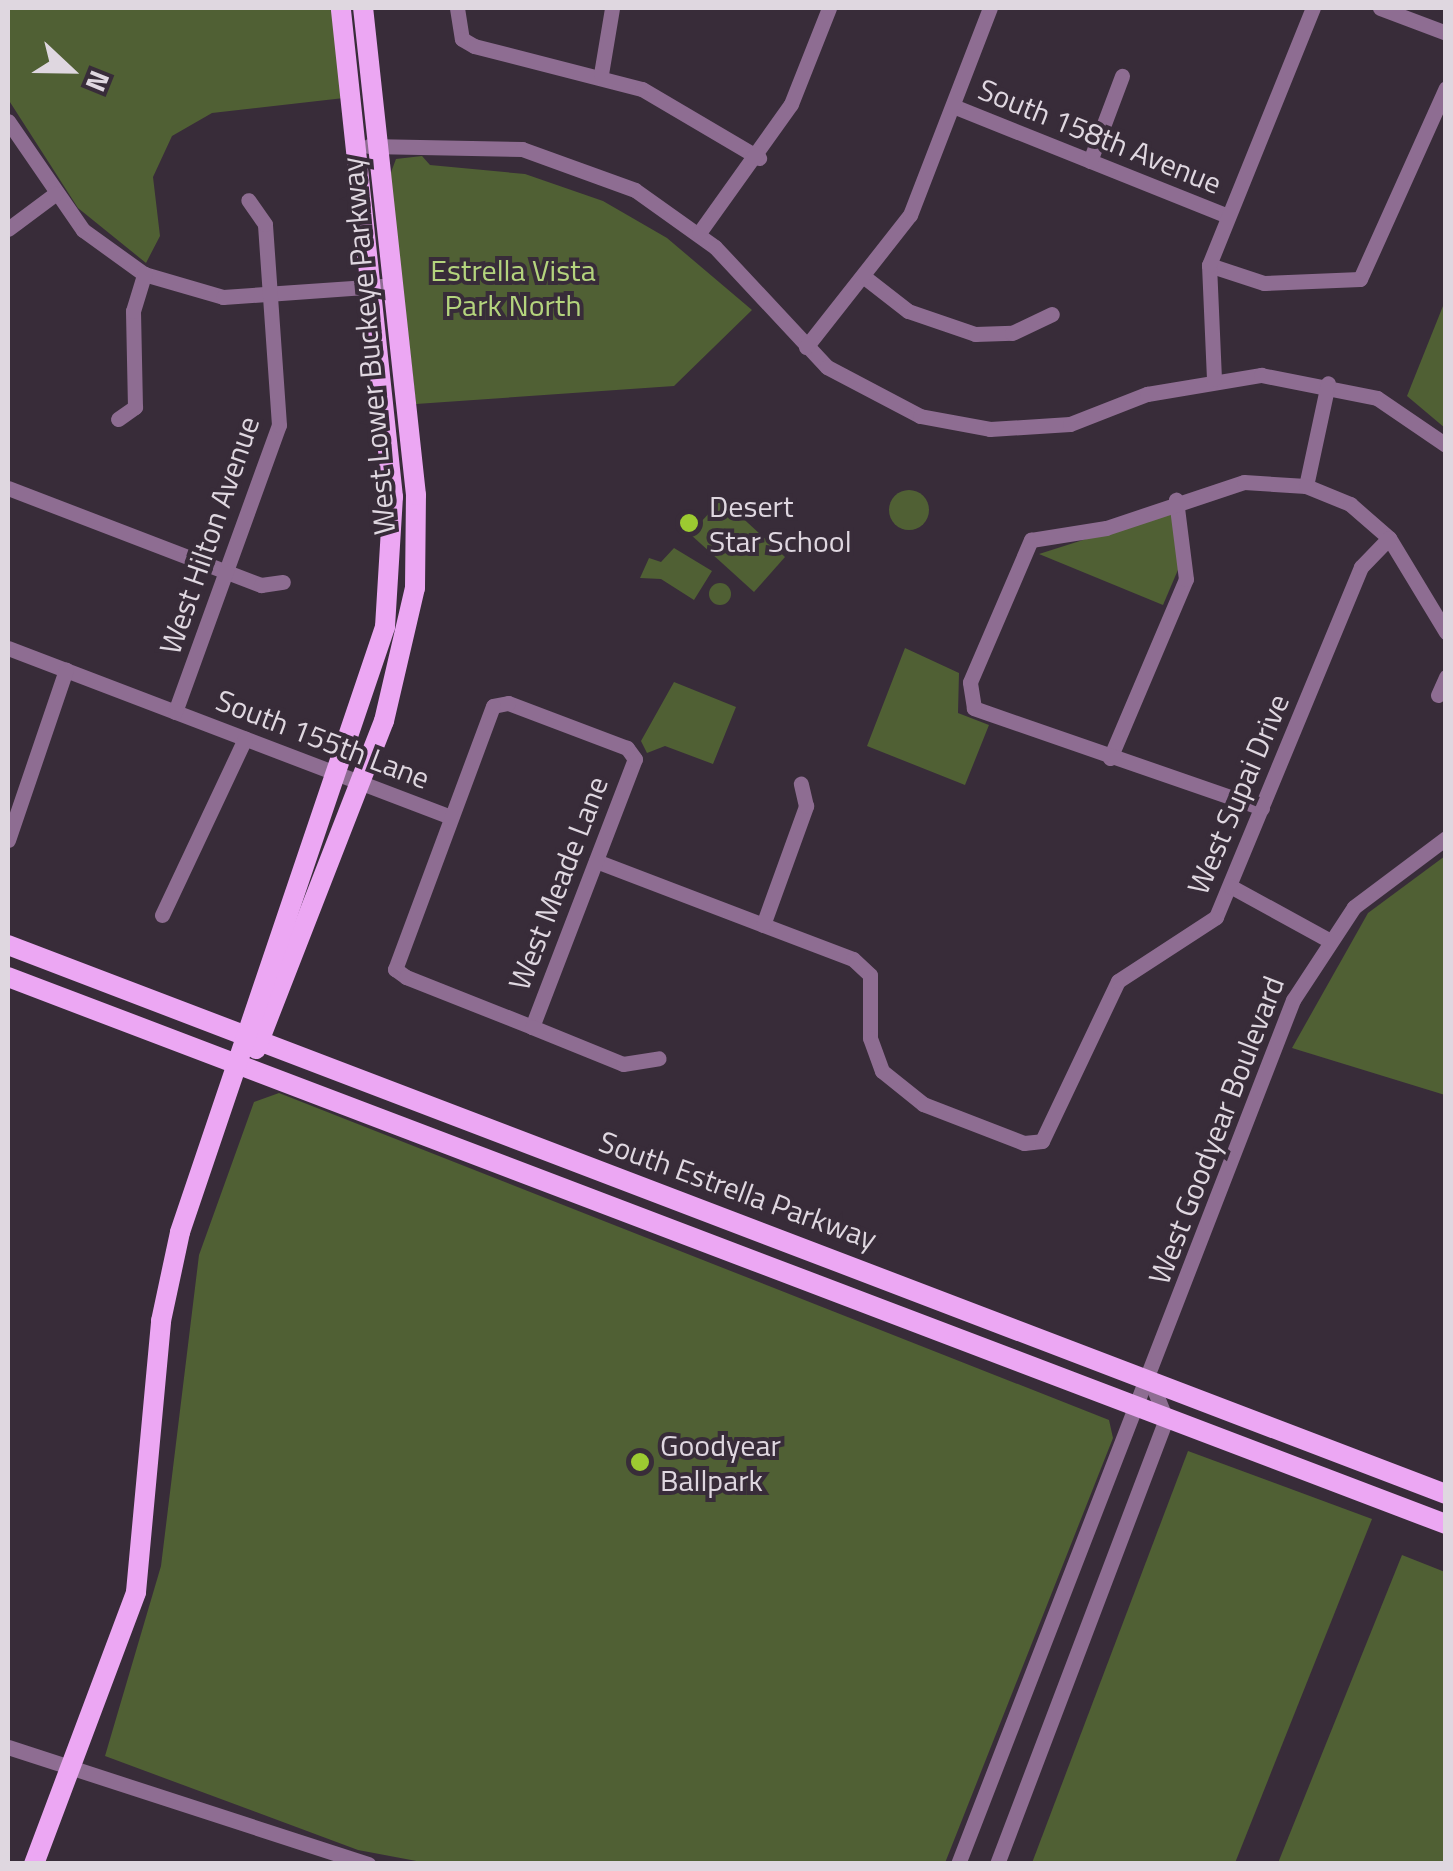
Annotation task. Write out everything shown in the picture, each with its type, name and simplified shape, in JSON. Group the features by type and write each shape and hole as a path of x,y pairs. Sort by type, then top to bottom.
{"main road":[{"name":"West Lower Buckeye Parkway","path":"34,1864 72,1773 136,1592 169,1274 241,1065 241,1034 340,774 378,662 395,532 342,8"},
{"name":"West Lower Buckeye Parkway","path":"241,1065 263,1043 361,782 402,665 415,588 416,495 363,8"},
{"name":"South Estrella Parkway","path":"8,946 1446,1494"},
{"name":"South Estrella Parkway","path":"8,977 1446,1524"}],"street":[{"path":"457,8 462,39 600,74 676,105 760,158"},
{"path":"600,74 612,8"},
{"path":"698,232 760,158 829,8"},
{"path":"806,347 910,215 990,8"},
{"path":"1214,380 1209,266 1313,8"},
{"path":"1380,8 1446,33"},
{"path":"1090,161 1122,76"},
{"path":"1209,266 1264,283 1360,280 1446,88"},
{"name":"South 158th Avenue","path":"953,106 1228,216"},
{"path":"8,121 55,194 94,240 144,274 204,294 270,296 393,285"},
{"path":"355,148 480,144 549,156 635,190 698,232 806,347 888,405 990,430 1070,424 1214,380 1328,383 1377,398 1446,445"},
{"path":"8,229 55,194"},
{"name":"West Hilton Avenue","path":"175,712 279,425 265,224 248,200"},
{"path":"118,419 135,406 133,311 144,274"},
{"path":"863,276 908,311 976,334 1012,333 1052,314"},
{"path":"1306,486 1328,383"},
{"path":"1262,808 974,708 970,682 1031,540 1106,528 1176,500 1244,482 1306,486 1350,504 1389,538 1446,632"},
{"path":"8,488 228,573 283,582"},
{"path":"1110,758 1186,578 1176,500"},
{"name":"West Supai Drive","path":"763,925 853,958 870,976 870,1038 882,1071 922,1104 1024,1143 1042,1141 1118,981 1216,917 1362,567 1389,538"},
{"name":"South 155th Lane","path":"8,648 451,817"},
{"path":"8,840 66,670"},
{"path":"1438,694 1446,677"},
{"name":"West Meade Lane","path":"451,817 492,706 508,702 627,748 635,760 532,1027"},
{"path":"162,915 246,738"},
{"path":"596,861 763,925 806,806 801,784"},
{"path":"451,817 395,969 623,1064 659,1058"},
{"name":"West Goodyear Boulevard","path":"1136,1408 1286,1017 1328,939 1392,872 1446,838"},
{"path":"1230,886 1328,939"},
{"path":"997,1864 1166,1419 1149,1378"},
{"path":"958,1864 1136,1408"},
{"path":"8,1747 72,1773 210,1806 368,1864"}],"green space":[{"path":"8,8 333,8 344,98 212,113 172,136 153,177 160,236 146,263 78,208 8,99"},
{"name":"Estrella Vista Park North","path":"422,156 430,165 525,174 603,201 667,238 752,310 674,386 416,404 390,175 396,159"},
{"path":"1445,301 1445,428 1407,396"},
{"path":"909,490 923,496 929,510 923,524 909,530 895,524 889,510 895,496"},
{"path":"722,499 785,557 754,592 690,534"},
{"path":"1174,511 1180,565 1163,605 1039,554"},
{"path":"674,548 712,571 694,600 661,579 640,578 649,558 661,562"},
{"path":"716,583 724,583 731,594 724,605 716,605 709,598 709,590"},
{"path":"905,648 959,673 958,713 989,725 965,785 867,746"},
{"path":"674,682 736,707 713,764 665,746 647,753 641,741"},
{"path":"1445,856 1445,1095 1292,1048 1368,913"},
{"name":"Goodyear Ballpark","path":"279,1093 1109,1420 1113,1438 945,1863 427,1863 358,1850 105,1756 161,1566 199,1255 254,1102"},
{"path":"1188,1451 1372,1519 1235,1863 1032,1863"},
{"path":"1402,1555 1445,1572 1445,1863 1278,1863"}],"place":[{"name":"Desert Star School","path":"689,523"},
{"name":"Goodyear Ballpark","path":"640,1462"}]}
